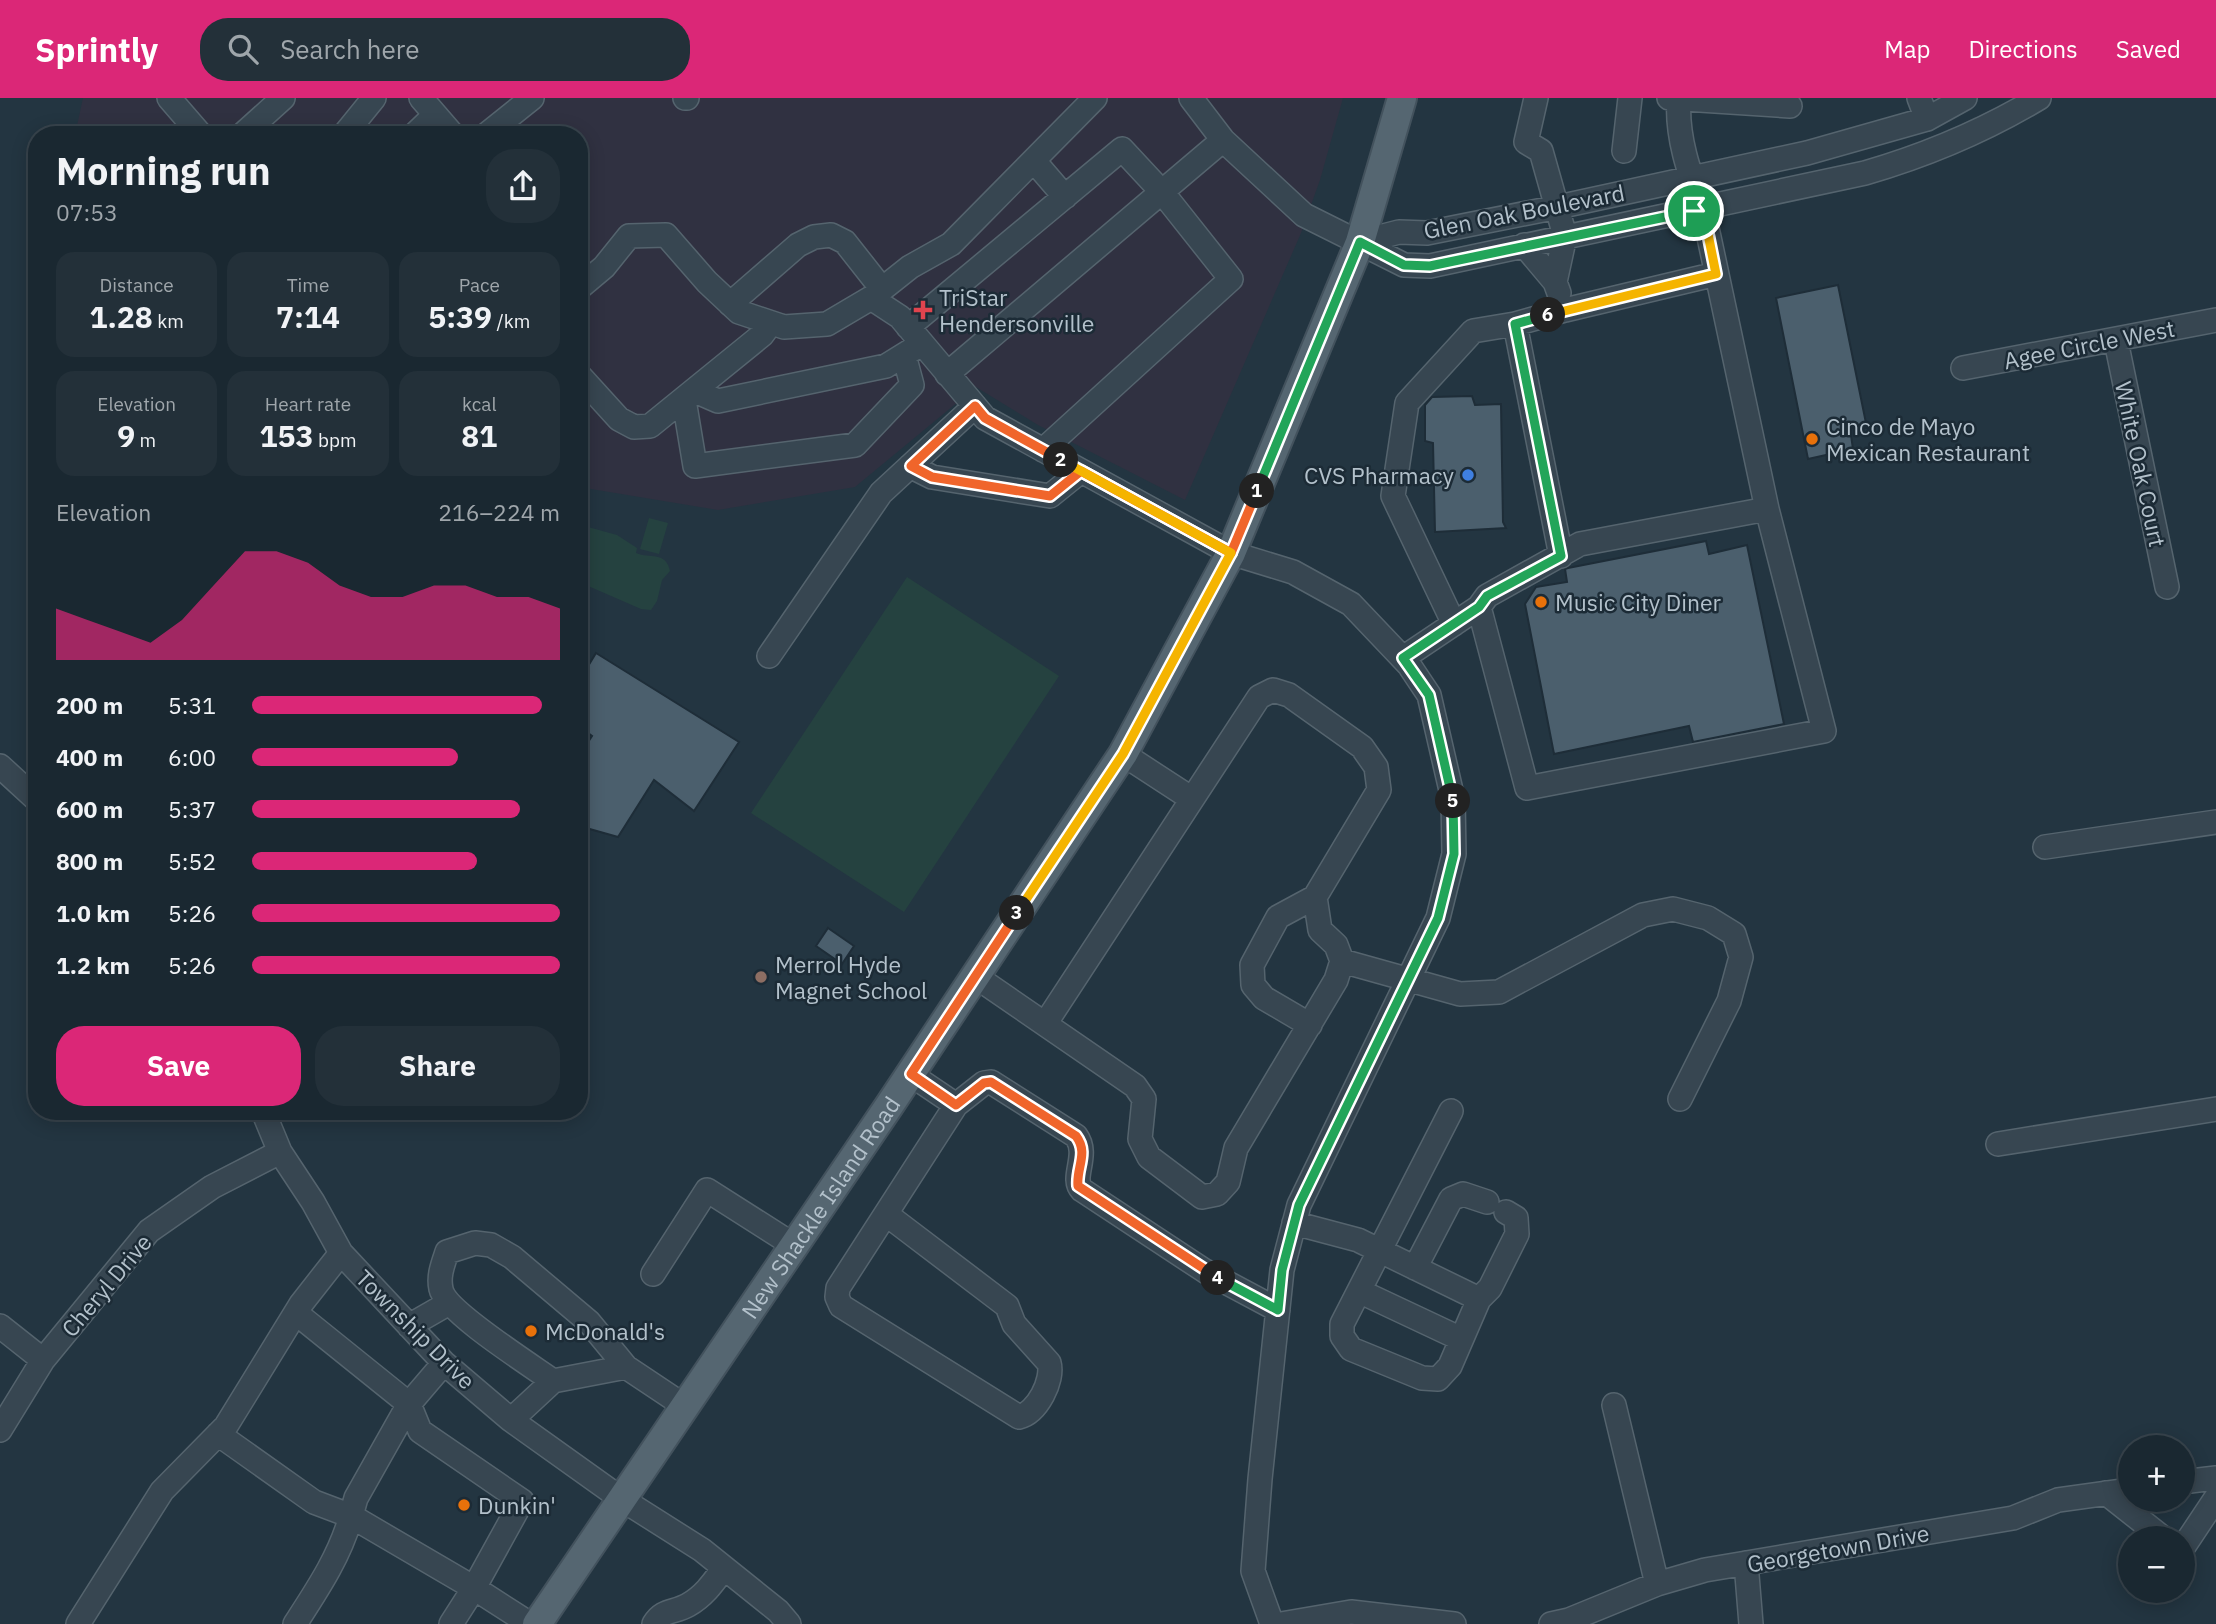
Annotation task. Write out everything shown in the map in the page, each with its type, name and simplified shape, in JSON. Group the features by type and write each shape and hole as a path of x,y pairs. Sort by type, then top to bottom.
{"main road":[{"name":"New Shackle Island Road","path":"537,1624 911,1074 1123,754 1231,553 1360,242 1402,98"}],"street":[{"path":"169,98 193,126"},
{"path":"252,126 283,98"},
{"path":"351,126 374,98"},
{"path":"497,126 532,98"},
{"path":"588,280 604,267 629,236 666,235 707,282 739,312 784,327 827,324 876,293 910,267 951,244 1096,98"},
{"path":"1191,98 1223,140 1304,215 1360,242"},
{"path":"1536,98 1526,142 1541,151 1565,236 1555,282"},
{"path":"1624,150 1630,98"},
{"path":"1669,98 1790,106"},
{"path":"1479,607 1527,788 1824,731 1767,509 1703,209 1691,176 1677,121 1679,98"},
{"name":"Glen Oak Boulevard","path":"1360,242 1399,232 1427,233 1558,207 1691,176 1807,153 1923,109 1965,98"},
{"name":"Glen Oak Boulevard","path":"1360,242 1404,265 1430,266 1703,209 1865,173 1902,162 1984,130 2039,98"},
{"path":"418,126 428,106 445,126"},
{"path":"947,374 1223,140"},
{"path":"689,396 718,401 886,366 1065,197 1122,149 1162,192 1231,279 1043,450"},
{"path":"1034,161 1065,197"},
{"path":"689,396 695,466 855,445 912,385 911,342 900,317 876,293 845,242 831,234 814,237 798,245 730,304"},
{"path":"1524,245 1555,282 1564,310"},
{"path":"1454,624 1393,496 1407,402 1473,331 1515,324 1716,274"},
{"name":"Agee Circle West","path":"1963,368 2216,320"},
{"path":"588,385 619,419 634,427 650,426 762,335 771,323"},
{"path":"1515,324 1561,556"},
{"name":"White Oak Court","path":"2116,341 2166,587"},
{"path":"911,342 947,374 985,418 1231,553 1293,572 1352,604 1403,658 1429,695 1453,799 1454,854 1438,918 1299,1205 1282,1270 1260,1479 1254,1571 1272,1624"},
{"path":"769,656 881,493 975,406"},
{"path":"911,466 932,477 1050,496 1081,471"},
{"path":"1403,658 1479,607 1487,596 1580,544 1767,509"},
{"path":"1045,1024 1259,697 1273,690 1289,695 1363,747 1376,766 1379,790 1315,897 1278,917 1252,965 1253,985 1264,998 1310,1025"},
{"path":"1123,754 1192,799"},
{"path":"0,766 28,792"},
{"path":"2045,847 2216,822"},
{"path":"975,976 1135,1086 1144,1099 1140,1139 1149,1157 1202,1197 1217,1194 1228,1182 1236,1147 1336,980 1342,961 1336,946 1320,929 1315,897"},
{"path":"1342,961 1460,994 1499,992 1643,915 1673,909 1709,918 1734,934 1741,957 1729,1001 1680,1099"},
{"path":"911,1074 956,1105"},
{"path":"886,1214 1007,1306 1014,1324 1049,1363 1050,1380 1032,1409 1026,1416 1019,1417 841,1306 837,1297 838,1288 956,1105 984,1083 991,1082 1076,1136 1081,1142 1083,1156 1077,1181 1082,1190 1205,1271 1278,1310"},
{"path":"1998,1144 2216,1109"},
{"path":"1415,1268 1451,1199 1463,1194 1497,1207 1516,1218 1517,1234 1490,1288 1479,1298 1450,1366 1438,1378 1422,1378 1351,1349 1342,1336 1342,1324 1451,1111"},
{"name":"Township Drive","path":"267,1120 280,1152 313,1202 341,1253 444,1363 511,1420 623,1500 702,1550 778,1611 789,1624"},
{"name":"Cheryl Drive","path":"0,1430 43,1360 149,1231 212,1187 280,1152"},
{"path":"653,1274 707,1190 795,1246"},
{"path":"1294,1223 1357,1240 1479,1298"},
{"path":"553,1381 454,1310 441,1292 441,1271 447,1252 475,1243 491,1245 512,1257 589,1322 626,1367 686,1407"},
{"path":"78,1624 162,1492 226,1426 296,1312 341,1253"},
{"path":"1359,1292 1461,1339"},
{"path":"410,1326 449,1303"},
{"path":"296,1312 409,1404 420,1431 522,1501 451,1624"},
{"path":"0,1326 43,1360"},
{"path":"295,1624 324,1580 345,1536 356,1498 409,1404 444,1363"},
{"path":"511,1420 553,1381 626,1367"},
{"path":"1614,1405 1657,1584"},
{"path":"218,1434 314,1502 351,1516 530,1624"},
{"path":"2195,1480 2216,1478"},
{"name":"Georgetown Drive","path":"1551,1624 1569,1620 1657,1584 1705,1570 2014,1518 2058,1500 2118,1492"},
{"path":"2106,1493 2148,1526"},
{"path":"2195,1530 2216,1498"},
{"path":"1746,1563 1751,1624"},
{"path":"654,1624 660,1615 685,1607 705,1594 724,1568"},
{"path":"1281,1624 1351,1612 1454,1624"}],"shaded area":[{"name":"TriStar Hendersonville","path":"83,98 1343,98 1320,180 1301,233 1185,500 1038,425 976,387 855,487 718,510 588,488 588,126 77,126"}],"green space":[{"path":"649,518 668,523 659,554 640,549"},
{"path":"588,527 617,535 637,548 636,553 661,558 668,565 670,571 662,580 657,601 651,610 641,609 588,586"},
{"path":"907,577 1059,676 904,912 751,813"}],"building":[{"path":"1838,285 1867,428 1850,428 1853,449 1808,459 1776,298"},
{"name":"CVS Pharmacy","path":"1472,396 1475,405 1501,404 1503,522 1506,528 1435,532 1433,443 1425,441 1425,405 1432,397"},
{"path":"1706,541 1709,554 1747,545 1784,724 1693,742 1689,726 1554,754 1525,604 1536,587 1567,582 1565,569 1568,568"},
{"path":"596,653 739,742 694,811 654,780 618,837 588,829 588,742 592,736 588,733 588,666"},
{"path":"828,928 854,946 842,964 816,946"}],"place":[{"name":"TriStar Hendersonville","path":"923,310"},
{"name":"Cinco de Mayo Mexican Restaurant","path":"1812,439"},
{"name":"CVS Pharmacy","path":"1468,475"},
{"name":"Music City Diner","path":"1541,602"},
{"name":"Merrol Hyde Magnet School","path":"761,977"},
{"name":"McDonald's","path":"531,1331"},
{"name":"Dunkin'","path":"464,1505"}],"route":[{"path":"1694,211 1430,266 1404,265 1360,242 1231,553 1081,471 1050,496 932,477 911,466 975,406 985,418 1231,553 1123,754 911,1074 956,1105 976,1088 991,1082 1076,1136 1081,1142 1083,1156 1077,1181 1082,1190 1205,1271 1278,1310 1282,1270 1299,1205 1438,918 1454,854 1453,799 1440,736 1429,695 1403,658 1479,607 1487,596 1561,556 1515,324 1716,274 1703,209 1694,211"}]}
